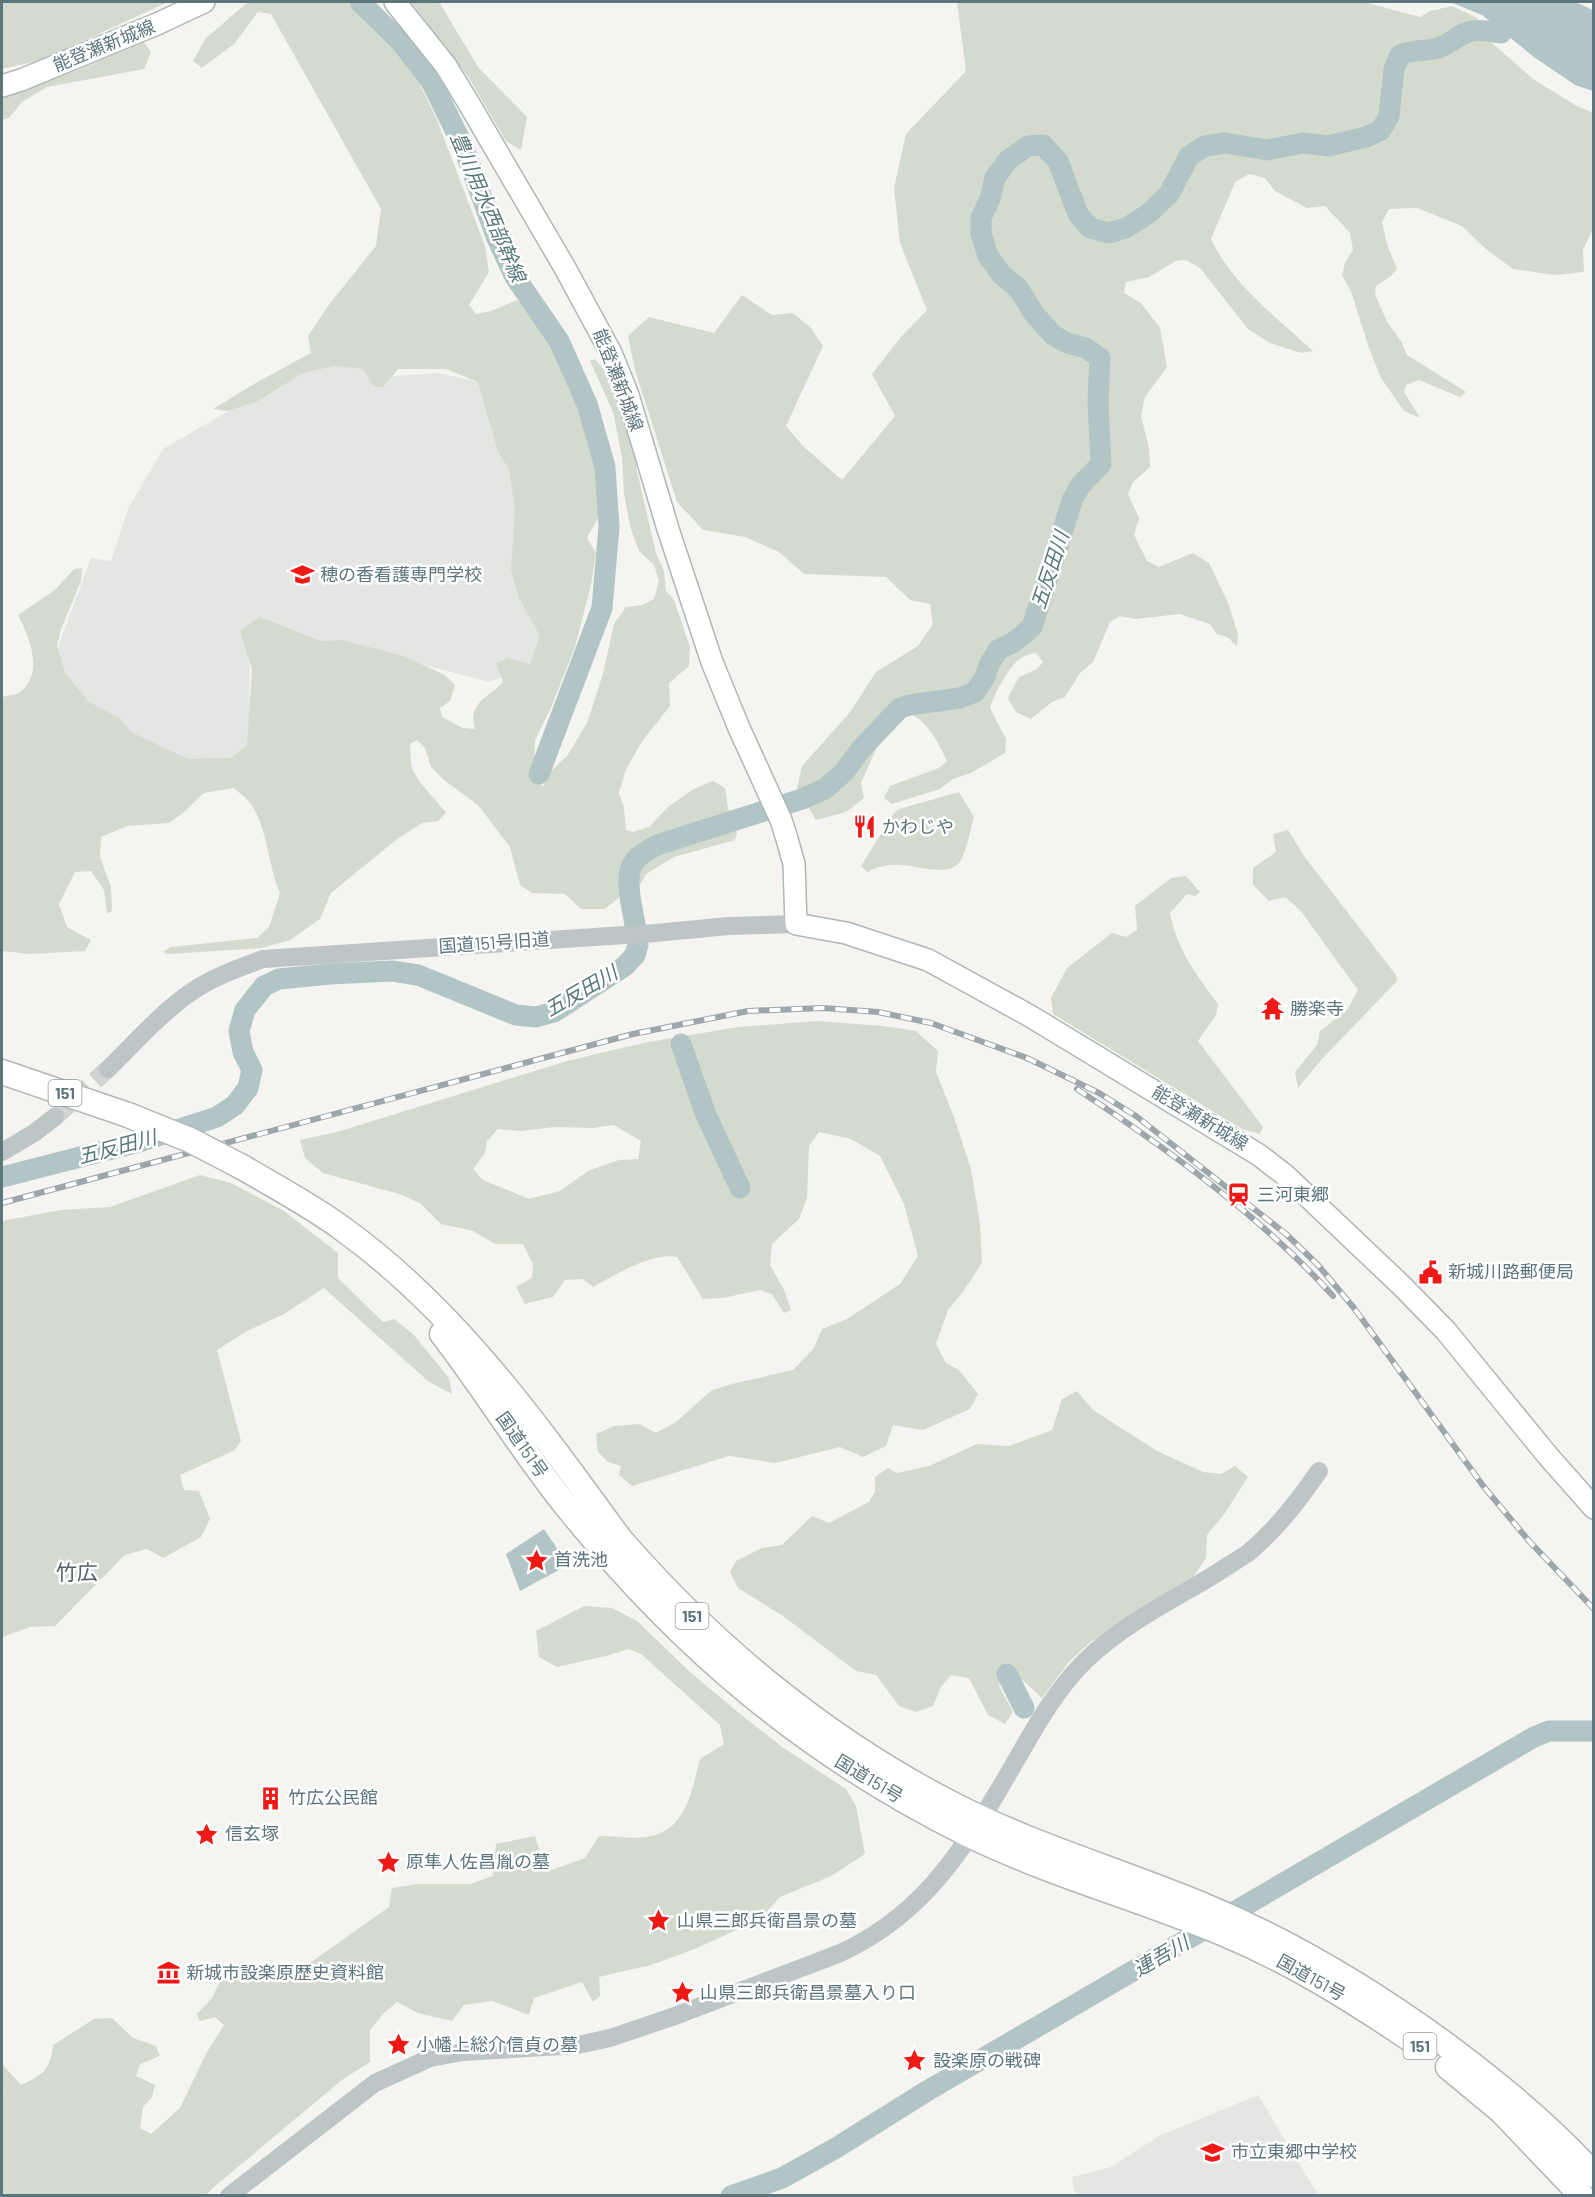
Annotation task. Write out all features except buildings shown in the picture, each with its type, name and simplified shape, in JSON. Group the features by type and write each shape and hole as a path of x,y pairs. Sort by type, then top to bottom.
{"highway":[{"name":"国道151号","path":"2,1072 128,1115 190,1140 242,1167 343,1228 417,1292 477,1352 514,1396 620,1539 694,1618 795,1704 845,1739 976,1826 1194,1912 1343,1975 1425,2029 1472,2065 1540,2121 1593,2175"},
{"name":"国道151号","path":"2,1084 128,1115"},
{"name":"国道151号","path":"1237,1930 1415,2042 1463,2078 1501,2111 1582,2196"}],"main road":[{"name":"能登瀬新城線","path":"2,86 157,24 204,2"},
{"name":"能登瀬新城線","path":"395,2 446,66 565,268 611,353 628,395 668,529 712,662 781,820 794,864 796,924 846,933 928,960 1029,1016 1259,1155 1285,1175 1446,1332 1593,1508"}],"street":[{"name":"国道151号旧道","path":"108,1069 174,1006 197,988 232,970 263,959 729,926 796,924"},
{"path":"2,1152 55,1117"},
{"path":"229,2196 375,2083 430,2058 464,2052 578,2045 610,2038 745,1990 858,1945 885,1928 923,1896 948,1869 1050,1702 1086,1661 1122,1632 1247,1554 1273,1530 1319,1471"}],"shaded area":[{"path":"2,2 168,2 42,60 2,69"},
{"path":"248,2 347,2 410,64 437,120 485,246 489,272 469,305 476,314 491,311 517,300 528,308 556,353 580,408 596,466 600,491 599,513 587,538 596,553 591,585 575,647 550,710 535,740 533,780 543,786 551,771 567,756 587,723 603,674 614,624 626,607 642,605 654,599 659,581 654,565 639,551 630,526 624,493 622,457 613,412 590,361 595,359 613,381 631,424 637,471 656,553 664,571 666,591 674,600 690,647 689,666 669,683 670,706 643,740 626,769 619,793 624,808 626,830 633,832 649,827 668,807 692,790 713,781 725,788 728,807 737,833 735,840 674,857 646,874 635,893 623,894 605,909 581,909 565,894 532,893 520,885 510,847 478,805 444,780 431,767 425,748 417,740 410,744 413,769 420,782 446,813 438,821 422,823 397,839 331,893 320,919 290,940 262,948 168,954 163,952 171,947 257,938 269,927 280,893 257,814 249,802 234,788 204,793 169,823 127,826 101,837 100,857 111,887 112,911 107,914 104,890 91,871 75,872 59,904 67,927 91,940 85,951 30,954 2,951 2,697 20,692 28,684 32,675 30,644 18,615 55,590 74,569 82,568 81,581 61,629 57,646 65,673 89,702 121,719 131,732 188,759 231,758 247,745 252,669 240,631 260,617 321,641 342,640 404,656 445,675 455,685 450,701 440,708 442,717 463,728 475,729 473,720 476,707 503,682 496,664 507,658 530,664 540,636 519,598 511,570 515,509 509,469 498,452 478,382 446,369 398,369 383,387 374,387 363,369 334,366 303,373 256,402 227,411 213,409 311,353 308,336 328,306 376,246 381,209 271,14 258,12 234,44 202,68 193,61 206,38"},
{"path":"411,2 439,2 478,67 527,117 521,150 506,141 469,78"},
{"path":"957,2 1364,2 1420,17 1430,11 1452,6 1477,18 1491,42 1533,79 1575,105 1593,113 1593,228 1583,250 1584,272 1555,275 1513,269 1486,249 1462,226 1417,208 1389,209 1382,222 1387,244 1397,269 1376,286 1375,294 1387,322 1401,341 1407,355 1466,392 1460,397 1419,380 1406,385 1404,392 1420,418 1404,411 1381,378 1369,348 1351,291 1342,275 1345,263 1353,250 1350,233 1325,206 1307,208 1275,191 1265,178 1249,174 1235,182 1211,239 1243,286 1313,351 1301,353 1270,343 1248,329 1200,268 1186,260 1176,261 1149,277 1126,282 1124,293 1141,303 1160,328 1167,367 1145,397 1141,416 1149,448 1150,467 1133,482 1128,494 1139,518 1134,535 1147,561 1159,567 1193,553 1209,563 1229,605 1238,635 1237,646 1227,637 1217,634 1210,624 1180,614 1135,619 1120,616 1110,622 1093,662 1080,673 1065,697 1052,702 1031,719 1016,712 1008,698 1019,677 1037,669 1043,662 1036,653 1022,657 1014,664 1001,683 990,708 1006,739 1005,753 971,773 953,779 940,789 892,804 884,798 890,786 939,768 947,761 928,727 910,714 890,726 877,747 861,783 864,798 846,812 816,820 797,788 802,766 851,711 876,672 918,646 933,624 930,604 910,600 886,577 804,574 779,552 745,537 703,530 677,502 635,370 628,336 649,317 714,333 742,295 772,315 793,313 810,327 823,346 786,426 804,447 842,480 895,416 872,374 901,337 927,310 900,243 894,188 906,134 966,71"},
{"path":"1450,2 1575,2 1593,10 1593,91 1575,85 1534,57 1482,15"},
{"path":"144,42 151,52 144,69 47,87 22,102 9,118 2,120 2,95 73,72"},
{"name":"穂の香看護専門学校","path":"310,364 357,364 380,377 439,373 483,383 515,473 544,636 536,664 489,682 349,645 250,639 249,747 234,761 193,763 126,732 50,681 51,666 91,558 111,561 128,509 163,449"},
{"path":"959,792 974,817 966,848 957,865 943,870 934,870 892,865 867,872 861,866 894,813 899,809"},
{"path":"1288,830 1304,856 1396,975 1397,981 1321,1060 1298,1088 1295,1072 1317,1045 1320,1031 1348,1009 1358,990 1300,910 1285,897 1269,901 1253,885 1253,868 1276,852 1273,834"},
{"path":"1186,876 1200,892 1195,896 1187,894 1170,913 1173,926 1188,961 1218,1004 1216,1015 1198,1041 1263,1127 1260,1134 1242,1129 1053,1014 1051,998 1067,968 1112,933 1126,937 1137,930 1135,906 1171,878"},
{"path":"819,1021 883,1026 916,1031 938,1051 936,1072 971,1169 980,1223 982,1263 948,1310 936,1344 946,1363 959,1370 978,1394 970,1409 923,1430 893,1425 886,1446 863,1457 840,1447 775,1463 729,1456 632,1486 619,1475 621,1466 608,1462 598,1452 596,1434 614,1426 639,1424 656,1433 676,1422 712,1390 793,1370 814,1348 822,1329 847,1319 900,1284 918,1256 904,1204 880,1156 851,1139 819,1132 809,1146 807,1198 799,1219 772,1244 770,1265 784,1290 791,1310 784,1313 772,1294 760,1290 723,1298 703,1299 677,1257 667,1256 645,1261 593,1287 583,1279 565,1280 553,1297 525,1304 516,1287 532,1278 533,1264 523,1244 495,1244 473,1231 441,1224 420,1203 399,1194 323,1173 305,1158 300,1140 337,1132 567,1061 643,1043 738,1027","holes":["614,1125 641,1141 638,1159 619,1160 588,1171 560,1191 529,1199 483,1180 473,1169 485,1153 487,1141 498,1129 521,1131 555,1127 593,1128"]},
{"path":"200,1175 231,1183 284,1211 338,1253 338,1278 383,1322 394,1319 413,1334 449,1378 452,1394 429,1382 324,1288 284,1314 247,1331 217,1350 241,1441 235,1450 180,1475 184,1490 199,1491 210,1519 201,1537 163,1558 147,1549 125,1555 55,1626 30,1627 2,1637 2,1221 60,1210 110,1207"},
{"path":"1077,1391 1093,1410 1157,1451 1203,1472 1221,1474 1235,1466 1248,1477 1225,1513 1207,1535 1206,1558 1194,1576 1088,1644 1069,1662 1042,1698 1017,1675 1001,1671 999,1686 1013,1712 1005,1724 988,1715 969,1678 951,1675 941,1687 933,1706 916,1712 899,1706 876,1675 856,1671 783,1616 738,1588 730,1572 736,1561 762,1548 782,1545 812,1516 829,1523 869,1502 875,1492 875,1477 888,1468 897,1473 929,1466 977,1444 1009,1446 1052,1430 1062,1399"},
{"name":"首洗池","path":"544,1529 568,1565 520,1591 506,1554"},
{"path":"584,1606 612,1608 637,1621 691,1673 739,1713 782,1747 846,1789 856,1806 865,1854 831,1876 780,1897 760,1919 697,1948 651,1965 599,1977 600,1996 593,2002 582,1982 534,1998 529,2015 492,2001 464,2005 452,2021 418,2013 397,2002 370,2030 370,2062 342,2080 206,2195 2,2195 2,2064 21,2085 44,2071 50,2060 53,2045 94,2019 112,2018 133,2038 156,2046 160,2056 140,2064 136,2076 155,2085 152,2097 143,2107 140,2128 151,2134 180,2108 207,2052 224,2025 215,2017 200,2021 197,2014 212,1998 220,1981 241,1962 278,1972 307,1965 389,1907 392,1888 418,1884 470,1884 493,1876 496,1844 535,1836 546,1872 585,1858 599,1836 646,1837 660,1833 679,1818 690,1797 700,1759 724,1744 720,1725 641,1654 629,1649 557,1667 539,1657 536,1631"},
{"name":"市立東郷中学校","path":"1258,2095 1318,2195 1080,2196 1074,2190 1072,2177 1111,2167 1159,2136"}],"waterway":[{"name":"豊川用水西部幹線","path":"360,2 401,42 431,81 463,146 496,236 515,277 559,341 587,404 605,467 609,527 602,608 539,774"},
{"name":"五反田川","path":"2,1177 139,1142 217,1117 235,1105 248,1088 252,1070 243,1052 239,1031 245,1010 264,986 279,979 392,971 418,975 516,1015 536,1017 554,1012 625,966 635,955 638,945 629,874 631,867 641,855 660,844 802,799 825,789 845,771 861,749 900,708 960,698 975,692 998,650 1014,642 1032,627 1073,498 1080,486 1101,464 1098,403 1100,358 1086,348 1067,343 1053,335 1035,315 1018,288 1002,275 988,256 981,234 981,218 990,199 995,178 1008,160 1028,146 1043,145 1058,161 1078,214 1090,228 1109,233 1126,228 1148,214 1169,194 1189,156 1205,146 1225,143 1267,150 1303,143 1328,146 1366,137 1381,130 1389,116 1394,69 1400,55 1438,48 1472,31 1501,33 1516,14"},
{"name":"豊川用水西部幹線","path":"681,1044 706,1115 740,1188"},
{"name":"豊川用水西部幹線","path":"1007,1674 1024,1708"},
{"name":"連吾川","path":"731,2196 782,2178 836,2148 927,2091 1534,1737 1549,1731 1594,1731"}],"tunnel":[{"path":"55,1117 108,1069"}],"railway":[{"path":"2,1203 633,1034 748,1011 823,1008 878,1012 931,1023 1027,1058 1099,1093 1136,1116 1286,1234 1318,1265 1354,1308 1484,1487 1529,1541 1594,1609"},
{"path":"1077,1089 1178,1159 1244,1211 1275,1238 1333,1296"}],"place":[{"name":"穂の香看護専門学校","path":"302,575"},
{"name":"かわじや","path":"864,827"},
{"name":"勝楽寺","path":"1272,1009"},
{"name":"三河東郷","path":"1239,1195"},
{"name":"新城川路郵便局","path":"1430,1272"},
{"name":"首洗池","path":"536,1560"},
{"name":"竹広公民館","path":"270,1798"},
{"name":"信玄塚","path":"207,1834"},
{"name":"原隼人佐昌胤の墓","path":"388,1862"},
{"name":"山県三郎兵衛昌景の墓","path":"659,1921"},
{"name":"新城市設楽原歴史資料館","path":"168,1973"},
{"name":"山県三郎兵衛昌景墓入り口","path":"682,1993"},
{"name":"小幡上総介信貞の墓","path":"398,2045"},
{"name":"設楽原の戦碑","path":"915,2061"},
{"name":"市立東郷中学校","path":"1213,2152"}],"district":[{"name":"竹広","path":"77,1573"}]}
